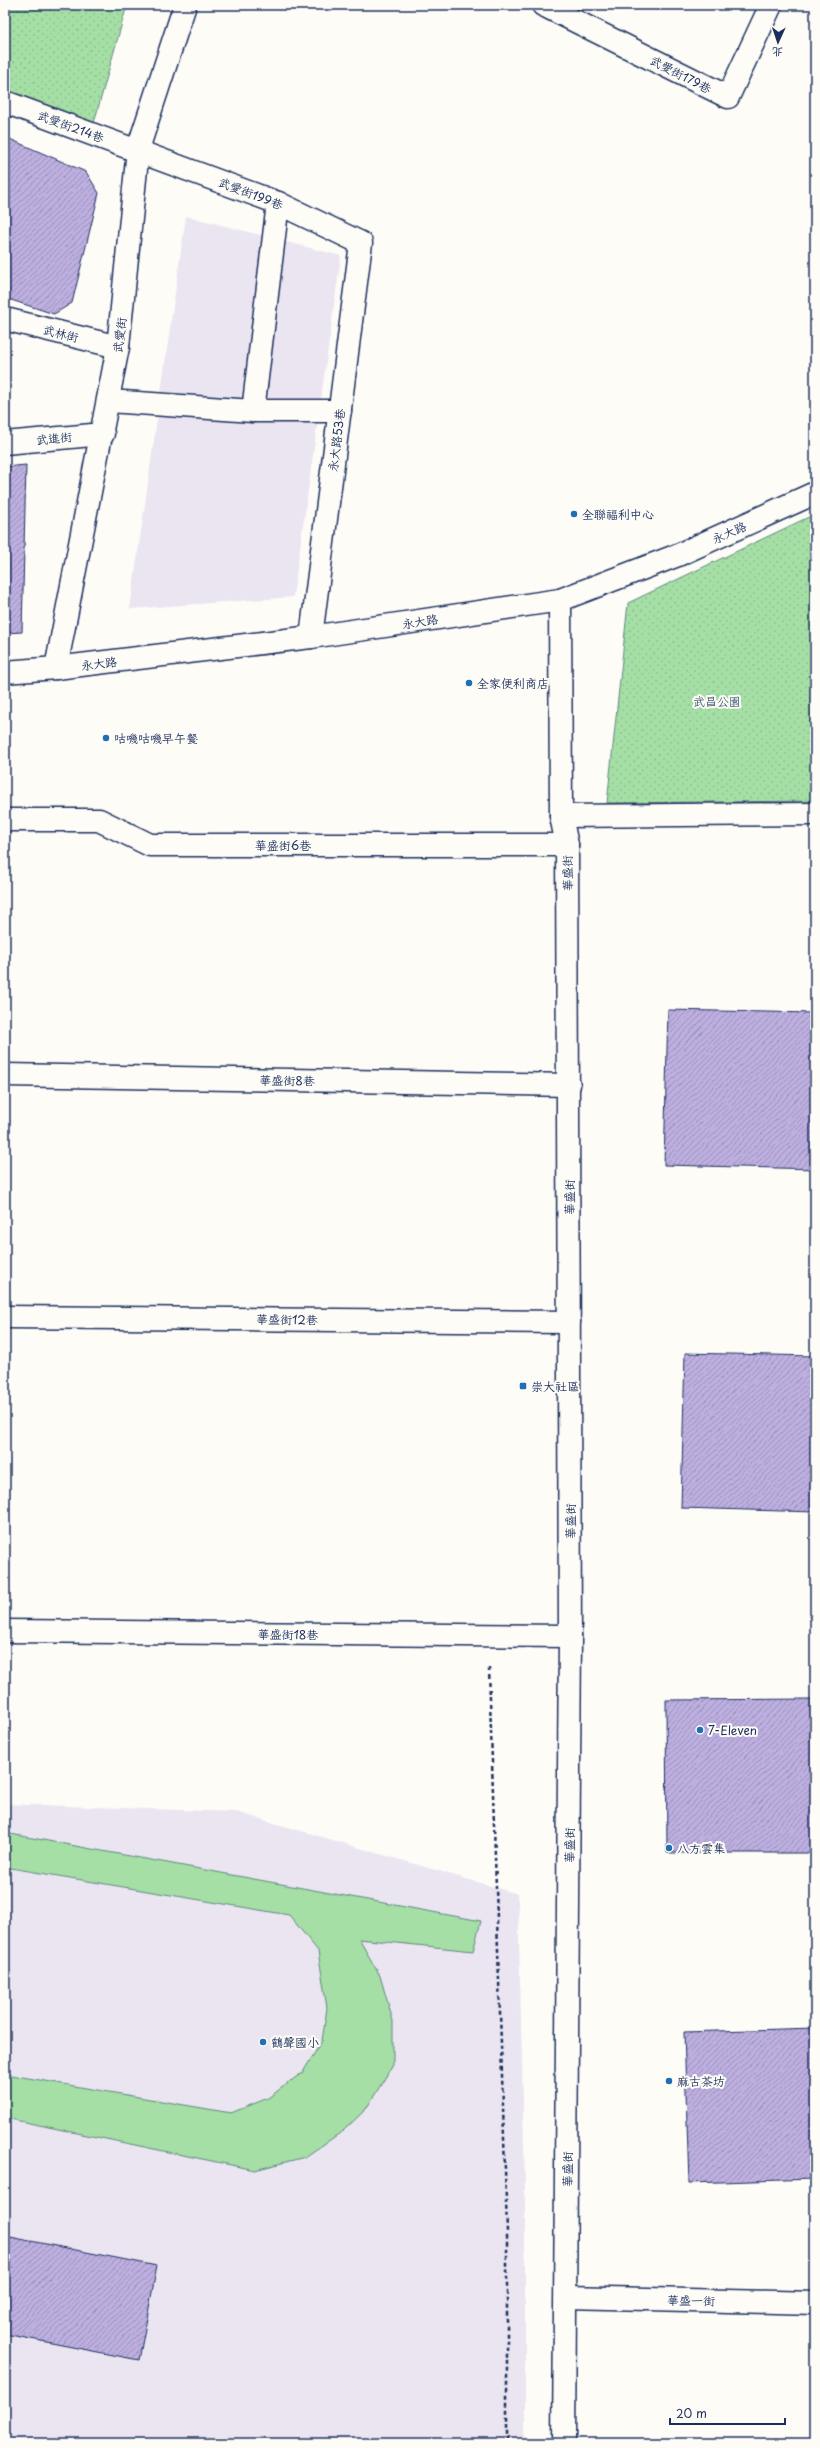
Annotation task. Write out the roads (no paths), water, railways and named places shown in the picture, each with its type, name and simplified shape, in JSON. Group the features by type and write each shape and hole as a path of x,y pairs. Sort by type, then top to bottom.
{"street":[{"name":"武愛街","path":"56,668 103,434 118,347 138,149 185,5"},
{"name":"武愛街179巷","path":"542,5 728,97 771,5"},
{"name":"武愛街214巷","path":"5,102 138,149"},
{"name":"武愛街199巷","path":"138,149 278,203 361,243"},
{"path":"253,411 278,203"},
{"name":"永大路53巷","path":"311,637 361,243"},
{"name":"武林街","path":"5,319 118,347"},
{"path":"109,401 253,411 340,411"},
{"name":"武進街","path":"5,443 103,434"},
{"name":"永大路","path":"5,672 56,668 311,637 560,600 678,555 815,493"},
{"name":"華盛街","path":"560,600 561,816 567,845 569,1085 570,1636 567,2297 564,2443"},
{"path":"561,816 815,814"},
{"name":"華盛街6巷","path":"5,820 99,820 150,845 567,845"},
{"name":"華盛街8巷","path":"5,1075 569,1085"},
{"name":"華盛街12巷","path":"5,1317 569,1322"},
{"name":"華盛街18巷","path":"5,1631 570,1636"},
{"name":"華盛一街","path":"567,2297 815,2303"}],"place":[{"name":"全聯福利中心","path":"574,514"},
{"name":"全家便利商店","path":"469,683"},
{"name":"咕嘰咕嘰早午餐","path":"106,738"},
{"name":"崇大社區","path":"523,1386"},
{"name":"7-Eleven","path":"700,1730"},
{"name":"八方雲集","path":"669,1848"},
{"name":"鶴聲國小","path":"263,2042"},
{"name":"麻古茶坊","path":"669,2081"}],"park label":[{"name":"武昌公園","path":"717,701"}]}
